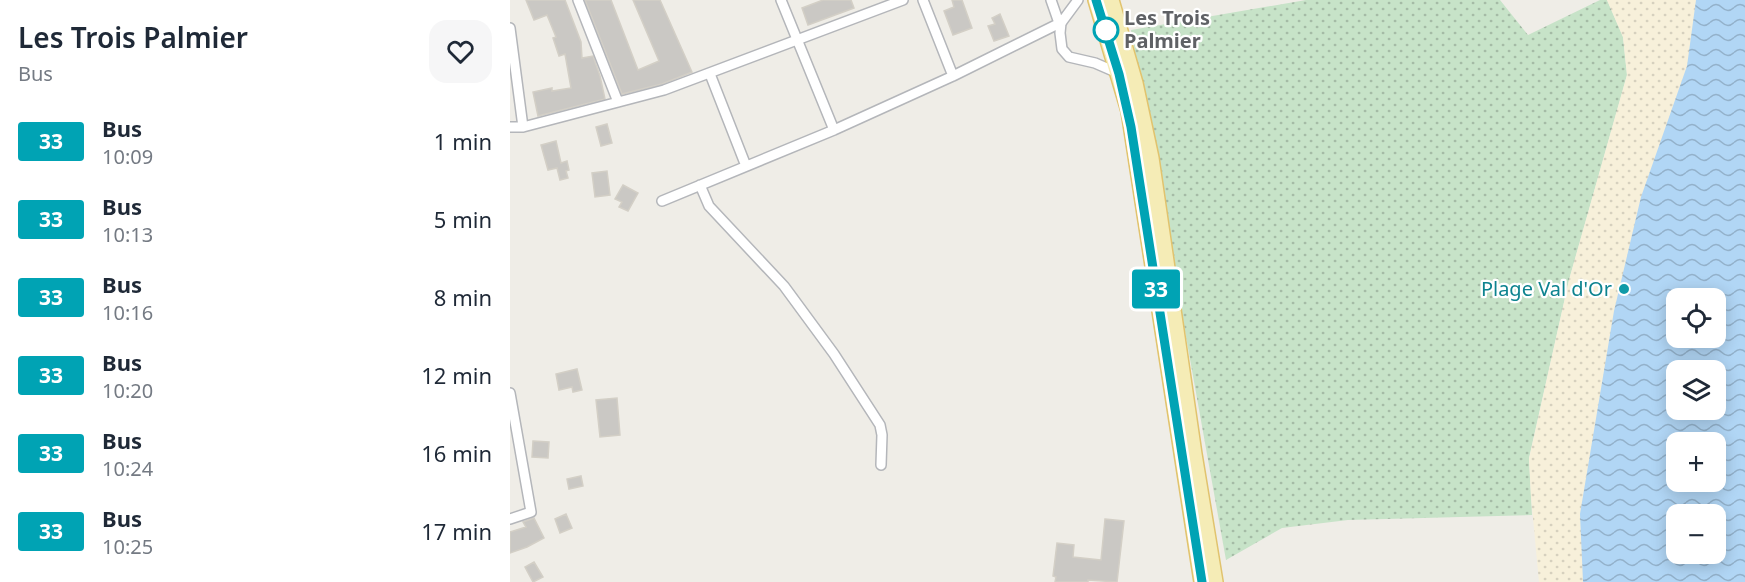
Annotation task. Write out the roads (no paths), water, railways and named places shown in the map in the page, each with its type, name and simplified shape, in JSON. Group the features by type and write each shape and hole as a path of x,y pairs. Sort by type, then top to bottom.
{"main road":[{"path":"1096,0 1119,74 1136,153 1202,582"},
{"path":"1111,0 1135,83 1151,158 1215,582"}],"street":[{"path":"578,0 618,102"},
{"path":"781,0 834,130"},
{"path":"871,0 876,10"},
{"path":"510,127 524,127 664,90 903,0"},
{"path":"923,0 953,76"},
{"path":"1051,0 1061,22 1062,50 1066,55 1095,63 1119,74"},
{"path":"662,201 834,130 953,76 1061,22 1078,0"},
{"path":"510,28 524,127"},
{"path":"710,74 747,166"},
{"path":"700,185 709,206 784,285 834,354 880,425 881,465"},
{"path":"510,393 531,512 510,519"}],"water":[{"path":"1696,0 1745,0 1745,582 1583,582 1580,514 1614,311 1641,197 1687,66"}],"place":[{"name":"Les Trois Palmier","path":"1106,30"},
{"name":"Plage Val d'Or","path":"1624,289"}]}
